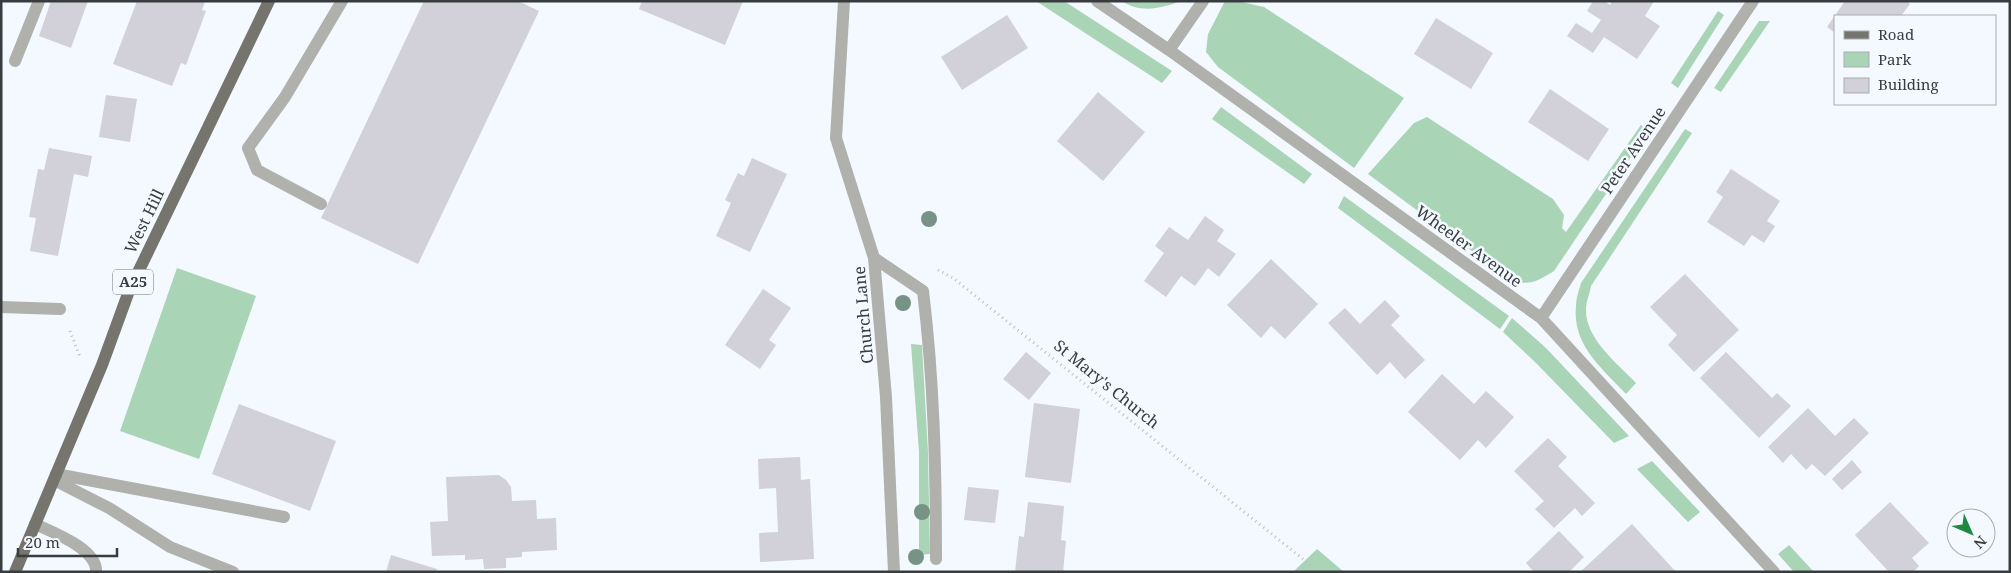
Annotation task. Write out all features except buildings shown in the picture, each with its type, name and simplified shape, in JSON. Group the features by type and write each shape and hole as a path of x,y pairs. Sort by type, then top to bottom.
{"main road":[{"name":"West Hill","path":"15,572 102,365 129,291 269,1"}],"street":[{"path":"15,61 39,1"},
{"path":"321,204 257,170 248,148 286,97 342,1"},
{"name":"Church Lane","path":"844,1 836,138 874,258 886,397 894,572"},
{"name":"Wheeler Avenue","path":"1097,1 1169,50 1541,318 1774,572"},
{"path":"1169,50 1203,1"},
{"name":"Peter Avenue","path":"1541,318 1753,1"},
{"path":"874,258 923,291 936,442 936,559"},
{"path":"1,307 60,309"},
{"path":"55,477 284,517"},
{"path":"55,477 109,508 170,547 233,572"},
{"path":"35,524 68,539 88,553 96,568 96,572"}],"path":[{"name":"St Mary's Church","path":"936,270 953,278 1319,572"}],"green space":[{"path":"1036,1 1064,1 1172,71 1162,83"},
{"path":"1122,1 1181,1 1159,8 1144,9"},
{"path":"1225,1 1237,1 1264,7 1404,98 1354,168 1218,67 1206,52 1208,34"},
{"path":"1718,11 1724,15 1678,88 1671,83"},
{"path":"1759,21 1770,21 1721,92 1714,88"},
{"path":"1221,107 1312,174 1304,184 1212,119"},
{"path":"1427,117 1553,199 1564,215 1562,228 1566,232 1641,125 1649,130 1554,271 1536,281 1525,283 1507,277 1368,174 1414,123"},
{"path":"1685,129 1692,133 1591,286 1587,303 1587,320 1597,341 1636,383 1626,394 1590,355 1584,344 1576,320 1577,297 1581,283"},
{"path":"1344,196 1509,316 1500,329 1338,208"},
{"path":"177,268 256,296 199,459 120,431"},
{"path":"1512,318 1546,348 1629,436 1614,443 1503,332"},
{"path":"911,344 922,345 928,452 930,554 919,555 919,452"},
{"path":"1652,461 1700,512 1688,522 1637,469"},
{"path":"1789,545 1814,572 1794,572 1778,554"},
{"path":"1317,549 1344,572 1293,572"}]}
